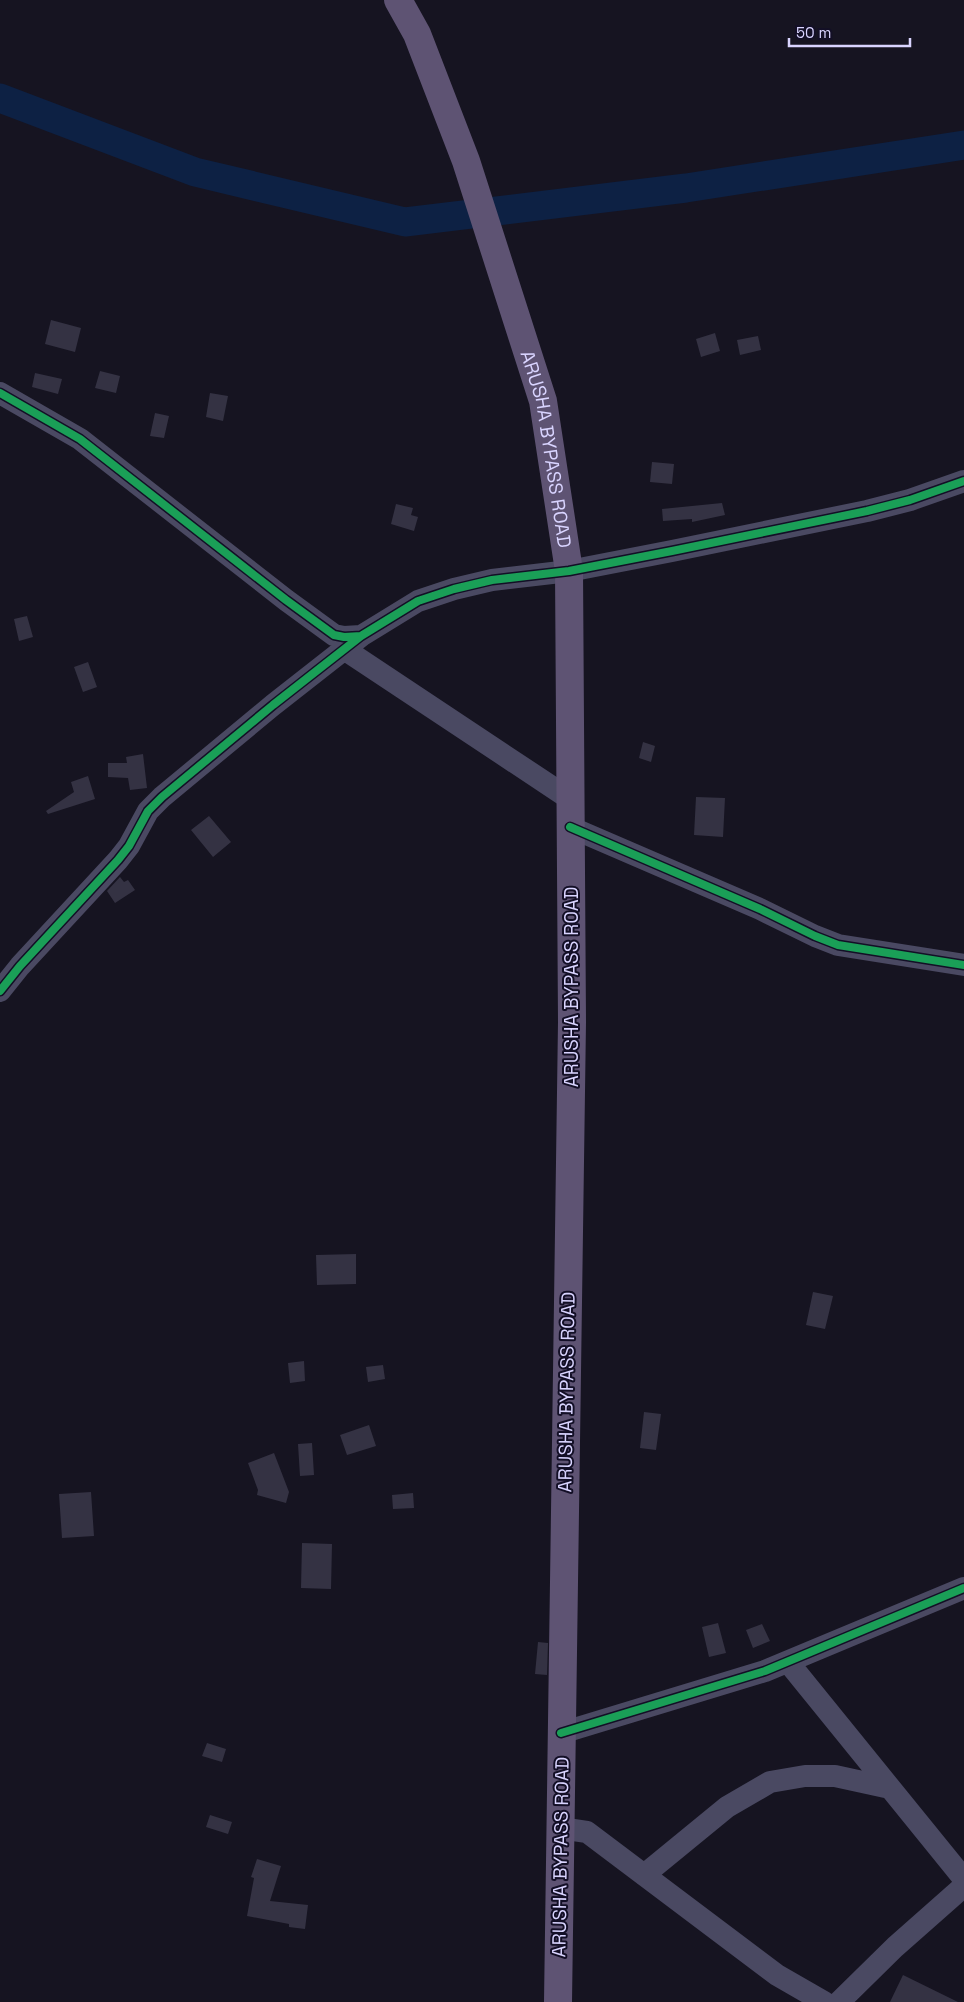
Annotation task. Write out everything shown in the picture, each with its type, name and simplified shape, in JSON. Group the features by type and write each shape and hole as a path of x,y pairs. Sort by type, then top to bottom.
{"main road":[{"name":"ARUSHA BYPASS ROAD","path":"398,0 417,34 466,161 543,401 568,571 572,1022 558,2002"}],"street":[{"path":"0,392 80,439 286,600 334,634 352,642 570,799"},
{"path":"0,991 20,966 118,860 129,846 148,811 162,797 229,740 352,642 418,601 454,589 492,580 568,571 867,511 910,500 964,481"},
{"path":"570,827 760,909 838,945 964,965"},
{"path":"561,1733 765,1671 964,1588"},
{"path":"788,1662 964,1879"},
{"path":"644,1875 727,1807 770,1782 805,1776 835,1776 890,1788"},
{"path":"560,1828 587,1832 777,1974 824,2002"},
{"path":"839,2002 895,1947 964,1886"}],"building":[{"path":"51,320 81,328 75,352 45,344"},
{"path":"715,333 720,351 701,357 696,339"},
{"path":"758,336 761,350 740,355 737,340"},
{"path":"100,371 120,376 116,393 95,388"},
{"path":"35,373 62,379 58,394 32,387"},
{"path":"210,393 228,396 223,421 206,417"},
{"path":"155,413 169,416 164,438 150,436"},
{"path":"652,462 674,464 672,484 650,482"},
{"path":"722,503 725,515 692,522 692,519 663,521 662,509"},
{"path":"396,504 413,508 411,515 418,517 414,531 391,524"},
{"path":"27,616 33,637 19,641 14,619"},
{"path":"88,662 97,687 83,692 74,667"},
{"path":"643,742 655,746 651,762 639,758"},
{"path":"143,754 147,788 130,790 128,778 108,777 108,763 127,763 126,757"},
{"path":"88,776 95,799 48,814 46,811 74,792 71,782"},
{"path":"696,797 725,798 723,837 694,835"},
{"path":"209,816 231,842 213,857 191,830"},
{"path":"120,877 124,882 128,880 135,890 115,903 107,891"},
{"path":"356,1254 356,1284 317,1285 316,1255"},
{"path":"813,1292 833,1296 825,1329 806,1325"},
{"path":"304,1361 305,1381 290,1383 288,1363"},
{"path":"383,1365 385,1379 368,1382 366,1367"},
{"path":"644,1412 661,1414 656,1450 640,1448"},
{"path":"369,1425 376,1446 347,1455 340,1435"},
{"path":"312,1443 314,1475 300,1476 298,1444"},
{"path":"274,1453 289,1492 286,1503 257,1495 258,1490 248,1463"},
{"path":"91,1492 94,1536 62,1538 59,1494"},
{"path":"413,1493 414,1508 393,1509 392,1495"},
{"path":"302,1543 332,1544 331,1589 301,1588"},
{"path":"718,1623 726,1653 709,1657 702,1627"},
{"path":"762,1624 770,1641 753,1648 746,1630"},
{"path":"538,1642 548,1643 547,1675 535,1674"},
{"path":"207,1743 226,1749 222,1762 202,1756"},
{"path":"210,1815 232,1822 228,1834 206,1827"},
{"path":"257,1859 281,1866 270,1901 308,1905 305,1929 289,1927 289,1924 247,1916 254,1878 251,1877"},
{"path":"903,1975 958,2002 890,2002"}],"waterway":[{"path":"0,98 195,172 405,222 686,188 964,145"}],"cycle path":[{"path":"0,393 80,439 286,600 334,635 344,637 361,636 418,601 454,589 492,580 569,571 867,511 910,500 964,481"},
{"path":"0,991 20,966 118,860 129,846 148,811 162,797 273,705 361,636"},
{"path":"570,827 760,909 838,945 964,965"},
{"path":"561,1733 765,1671 964,1588"}]}
